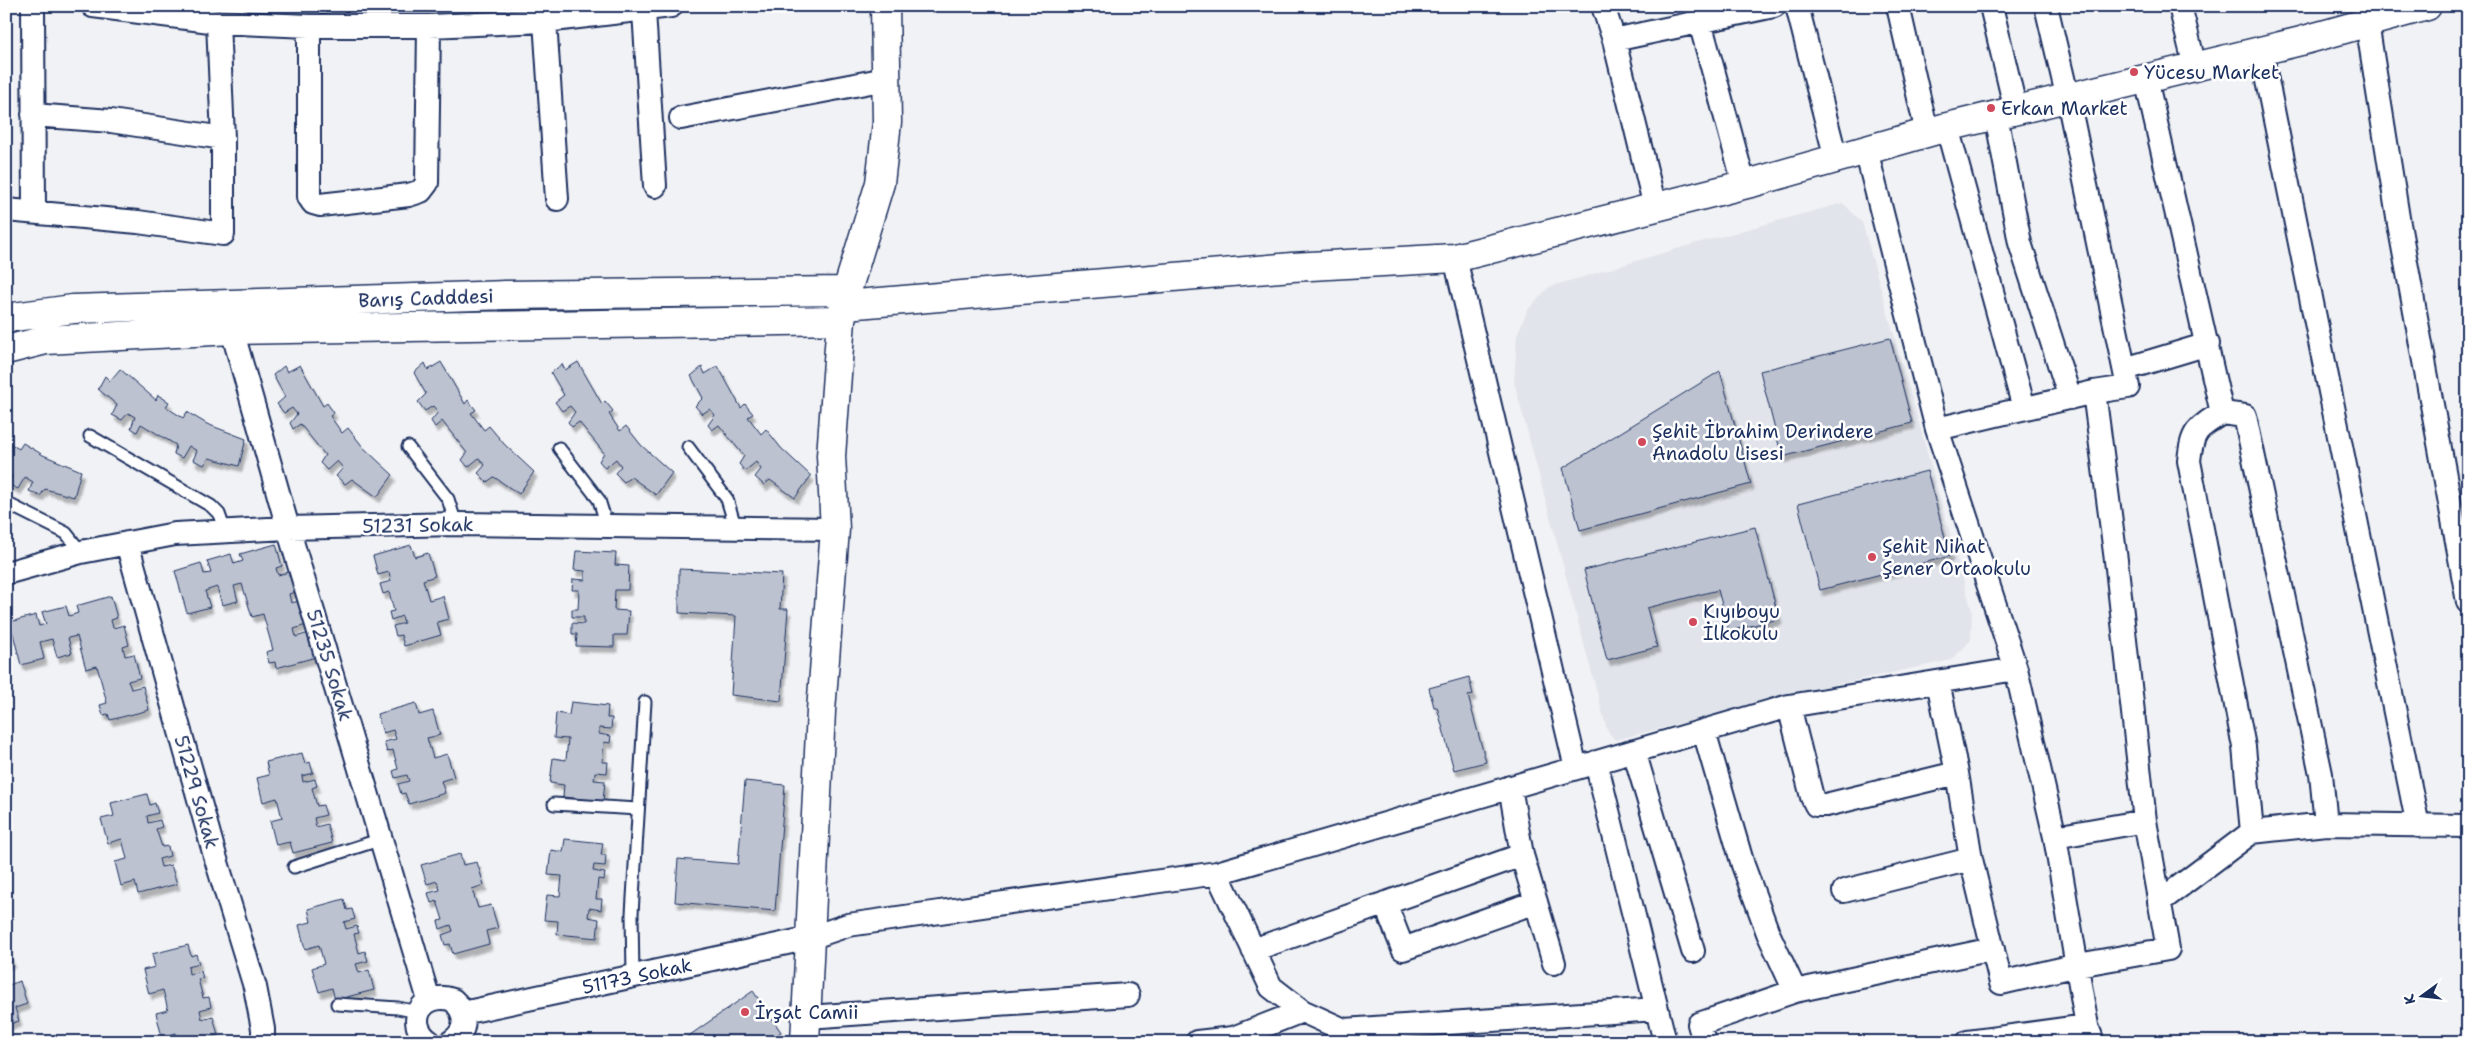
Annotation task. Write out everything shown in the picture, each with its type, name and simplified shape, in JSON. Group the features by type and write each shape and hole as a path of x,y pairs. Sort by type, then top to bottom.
{"main road":[{"path":"806,1029 821,702 834,529 831,456 845,306 880,183 887,122 885,6"},
{"path":"845,306 1292,267 1455,258 1744,184 1937,130 2260,51 2427,6"},
{"name":"Barış Cadddesi","path":"6,318 73,309 505,295 845,306"},
{"name":"Barış Cadddesi","path":"6,350 46,340 232,330 845,306"}],"street":[{"path":"33,6 34,212"},
{"path":"93,6 148,9 218,22 241,15 309,26 341,16 429,26 452,16 545,21 570,12 644,11 671,6"},
{"path":"1604,6 1655,207"},
{"path":"1614,40 1774,6"},
{"path":"1797,6 1836,159"},
{"path":"1898,6 2024,408"},
{"path":"1991,6 2006,113 2020,243 2070,398"},
{"path":"1937,429 2094,392 2128,387 2068,99 2046,6"},
{"path":"2180,6 2194,67"},
{"path":"644,11 655,186"},
{"path":"545,21 557,199"},
{"path":"6,210 138,222 223,234 223,138 218,22"},
{"path":"1700,22 1744,184"},
{"path":"2367,23 2400,234 2468,602"},
{"path":"309,26 309,197 313,203 320,205 409,195 424,188 427,183 429,26"},
{"path":"2260,51 2418,826"},
{"path":"681,118 886,78"},
{"path":"2146,79 2208,344 2222,413"},
{"path":"33,115 111,121 223,138"},
{"path":"1866,150 1937,429 2016,669 2055,837 2090,1034 1972,1041"},
{"path":"1455,258 1586,765 1665,1042"},
{"name":"51235 Sokak","path":"232,330 288,528 382,839 424,1006 418,1026 420,1033 430,1042"},
{"path":"2125,369 2208,344"},
{"path":"1938,682 1957,773 1971,859 2001,983 2078,965 2168,949 2145,821 2117,568 2094,392"},
{"path":"2252,832 2244,746 2189,460 2192,438 2204,424 2222,413 2245,416 2320,774 2326,824"},
{"name":"51231 Sokak","path":"6,573 81,552 127,542 175,534 225,531 456,524 834,529"},
{"name":"51229 Sokak","path":"127,542 215,856 255,987 263,1029 262,1042"},
{"name":"51173 Sokak","path":"463,1013 810,938 848,925 1216,872 1790,706 2016,669"},
{"path":"1790,706 1812,797 1816,805 1826,805 1957,773"},
{"path":"1704,731 1743,865 1768,933 1795,991"},
{"path":"1634,751 1693,951"},
{"path":"1510,787 1522,855 1554,963"},
{"path":"2055,837 2145,821"},
{"path":"2159,902 2252,832 2326,824 2468,826"},
{"path":"1253,950 1522,855"},
{"path":"1844,891 1971,859"},
{"path":"1216,872 1271,987 1302,1011 1348,1036 1657,1009"},
{"path":"1385,903 1403,949 1536,902"},
{"path":"1704,1042 1699,1024 1795,991 1993,949"},
{"path":"806,1029 1128,995"},
{"path":"424,1006 437,997 453,1000 463,1013 462,1029 459,1036 451,1042"},
{"path":"1197,1042 1233,1040 1302,1011"}],"lane":[{"path":"90,436 211,506 219,514 225,531"},
{"path":"408,447 448,499 456,524"},
{"path":"688,447 727,499 736,529"},
{"path":"559,448 598,500 607,526"},
{"path":"6,503 66,533 81,552"},
{"path":"633,976 632,914 645,702"},
{"path":"554,804 638,809"},
{"path":"294,867 382,839"},
{"path":"337,1004 398,1008 424,1006"}],"shaded area":[{"path":"1843,203 1862,222 1972,611 1971,640 1952,660 1824,687 1615,740 1607,730 1514,382 1517,335 1527,311 1549,287 1697,243"}],"building":[{"path":"1890,338 1912,423 1782,457 1760,371"},
{"path":"441,362 465,404 468,400 476,410 471,413 484,430 489,426 504,444 534,472 519,494 494,477 487,482 478,473 485,465 479,458 468,467 462,460 467,453 442,421 435,427 431,421 438,412 433,406 425,411 418,402 426,394 414,373 425,363 428,370"},
{"path":"578,362 602,404 605,401 613,411 609,414 620,431 626,426 641,445 672,473 656,495 631,477 624,482 615,473 621,466 616,459 605,468 599,461 604,453 579,422 572,427 568,422 575,412 570,406 562,411 555,402 564,395 551,373 562,364 565,370"},
{"path":"300,365 323,406 327,403 334,413 330,416 342,433 348,428 363,447 393,475 377,497 352,479 345,484 336,476 343,468 337,461 327,470 320,463 325,455 300,424 293,429 290,423 297,414 292,408 284,413 277,404 285,397 273,375 284,366 287,372"},
{"path":"718,366 741,408 745,404 753,414 748,417 761,434 766,429 781,448 811,476 795,498 770,480 764,485 755,477 761,469 756,462 745,471 739,464 744,456 719,425 712,430 708,425 715,415 710,409 702,414 695,406 703,398 691,376 702,367 705,374"},
{"path":"120,369 156,400 158,395 169,402 166,407 183,418 187,412 207,424 246,439 239,466 209,458 204,465 193,460 197,451 189,446 182,458 174,454 176,445 141,424 137,432 131,428 135,417 128,413 122,420 112,415 117,405 98,389 105,376 110,381"},
{"path":"1720,371 1751,484 1580,530 1563,468"},
{"path":"6,441 19,449 23,443 43,455 81,471 74,497 45,489 40,496 29,491 33,482 25,477 18,489 10,485 12,476 6,473"},
{"path":"1927,471 1950,556 1820,590 1798,504"},
{"path":"1755,527 1779,619 1729,631 1718,590 1647,608 1657,647 1607,660 1584,570"},
{"path":"276,544 282,566 276,568 278,575 289,572 295,592 289,594 291,603 299,601 306,625 294,629 296,637 309,633 316,657 276,668 275,662 269,663 266,652 273,650 263,614 252,617 242,584 234,586 238,601 222,605 217,587 205,591 210,607 187,613 175,571 201,563 204,574 211,573 207,561 231,554 234,564 243,561 240,554"},
{"path":"411,545 415,557 428,553 435,576 423,580 429,600 443,596 449,619 437,622 441,635 404,646 401,635 396,636 393,626 404,623 402,616 391,620 389,612 394,611 389,592 383,594 380,584 391,581 389,572 378,575 373,556"},
{"path":"576,551 616,553 615,565 629,566 628,590 615,590 614,610 629,611 627,635 614,635 614,647 576,646 577,634 572,634 572,623 584,624 584,617 572,617 572,609 578,609 579,590 572,590 573,579 585,580 585,571 574,570"},
{"path":"679,569 782,574 780,609 788,609 781,701 731,695 736,616 679,613"},
{"path":"111,596 117,618 111,620 113,628 124,625 129,645 123,647 125,656 134,654 140,678 128,681 131,689 143,686 149,710 110,720 108,714 103,715 100,705 107,703 97,666 86,669 77,636 68,638 72,653 57,657 52,639 40,642 44,659 21,665 10,622 36,615 39,626 46,624 42,612 66,606 69,616 78,613 76,606"},
{"path":"1469,677 1473,695 1468,696 1486,762 1454,770 1437,707 1434,707 1429,688"},
{"path":"571,702 608,706 607,718 612,718 611,729 599,728 599,734 611,736 610,743 604,742 602,762 608,762 607,773 595,772 594,780 605,781 603,801 563,797 564,785 550,783 553,758 566,760 568,739 554,738 556,713 569,715"},
{"path":"416,703 419,715 433,711 440,735 427,738 433,758 447,754 454,777 441,781 445,793 409,804 405,793 401,794 398,784 409,781 407,775 395,778 393,771 398,769 393,750 387,752 384,742 396,739 393,730 383,733 377,714"},
{"path":"302,753 305,764 310,762 313,773 302,776 303,782 315,779 317,786 312,788 317,806 323,805 326,815 314,818 316,827 327,824 332,843 293,853 290,842 276,845 270,821 282,818 277,798 263,802 257,778 269,775 266,762"},
{"path":"745,781 785,785 775,911 675,902 678,859 738,864"},
{"path":"147,794 150,805 155,803 158,813 147,816 148,823 160,820 162,827 156,829 162,847 168,846 170,856 159,859 161,867 171,865 177,884 138,894 135,882 121,886 115,862 127,859 122,839 108,843 101,819 114,816 111,803"},
{"path":"565,839 603,843 601,855 606,855 605,866 594,865 593,871 605,873 604,880 598,879 596,899 602,899 601,910 589,908 588,917 599,919 597,938 557,934 558,921 544,920 547,895 560,896 562,876 548,875 551,850 563,852"},
{"path":"460,854 463,865 477,862 484,885 472,889 478,908 491,905 498,928 486,931 489,944 453,954 450,944 445,945 442,935 453,931 451,925 440,929 438,921 443,920 437,901 431,903 428,893 440,890 437,881 427,884 421,865"},
{"path":"344,899 347,910 352,909 355,919 344,922 346,929 357,926 359,933 354,934 359,953 365,951 368,961 356,964 359,973 369,970 374,990 335,1000 332,988 319,992 312,968 324,964 319,945 305,949 299,925 311,922 308,909"},
{"path":"188,945 191,956 196,954 199,964 188,967 189,974 201,971 203,978 198,979 203,998 209,997 211,1007 200,1010 202,1019 213,1016 218,1035 192,1042 178,1042 176,1033 162,1037 156,1013 168,1010 163,990 149,994 143,970 155,967 152,954"},
{"path":"6,946 12,962 6,964"},
{"path":"20,981 27,1004 15,1008 19,1021 6,1025 6,986"},
{"name":"İrşat Camii","path":"753,991 781,1032 767,1042 680,1042"}],"place":[{"name":"Yücesu Market","path":"2134,72"},
{"name":"Erkan Market","path":"1991,108"},
{"name":"Şehit İbrahim Derindere Anadolu Lisesi","path":"1642,442"},
{"name":"Şehit Nihat Şener Ortaokulu","path":"1872,557"},
{"name":"Kıyıboyu İlkokulu","path":"1693,622"},
{"name":"İrşat Camii","path":"745,1012"}]}
